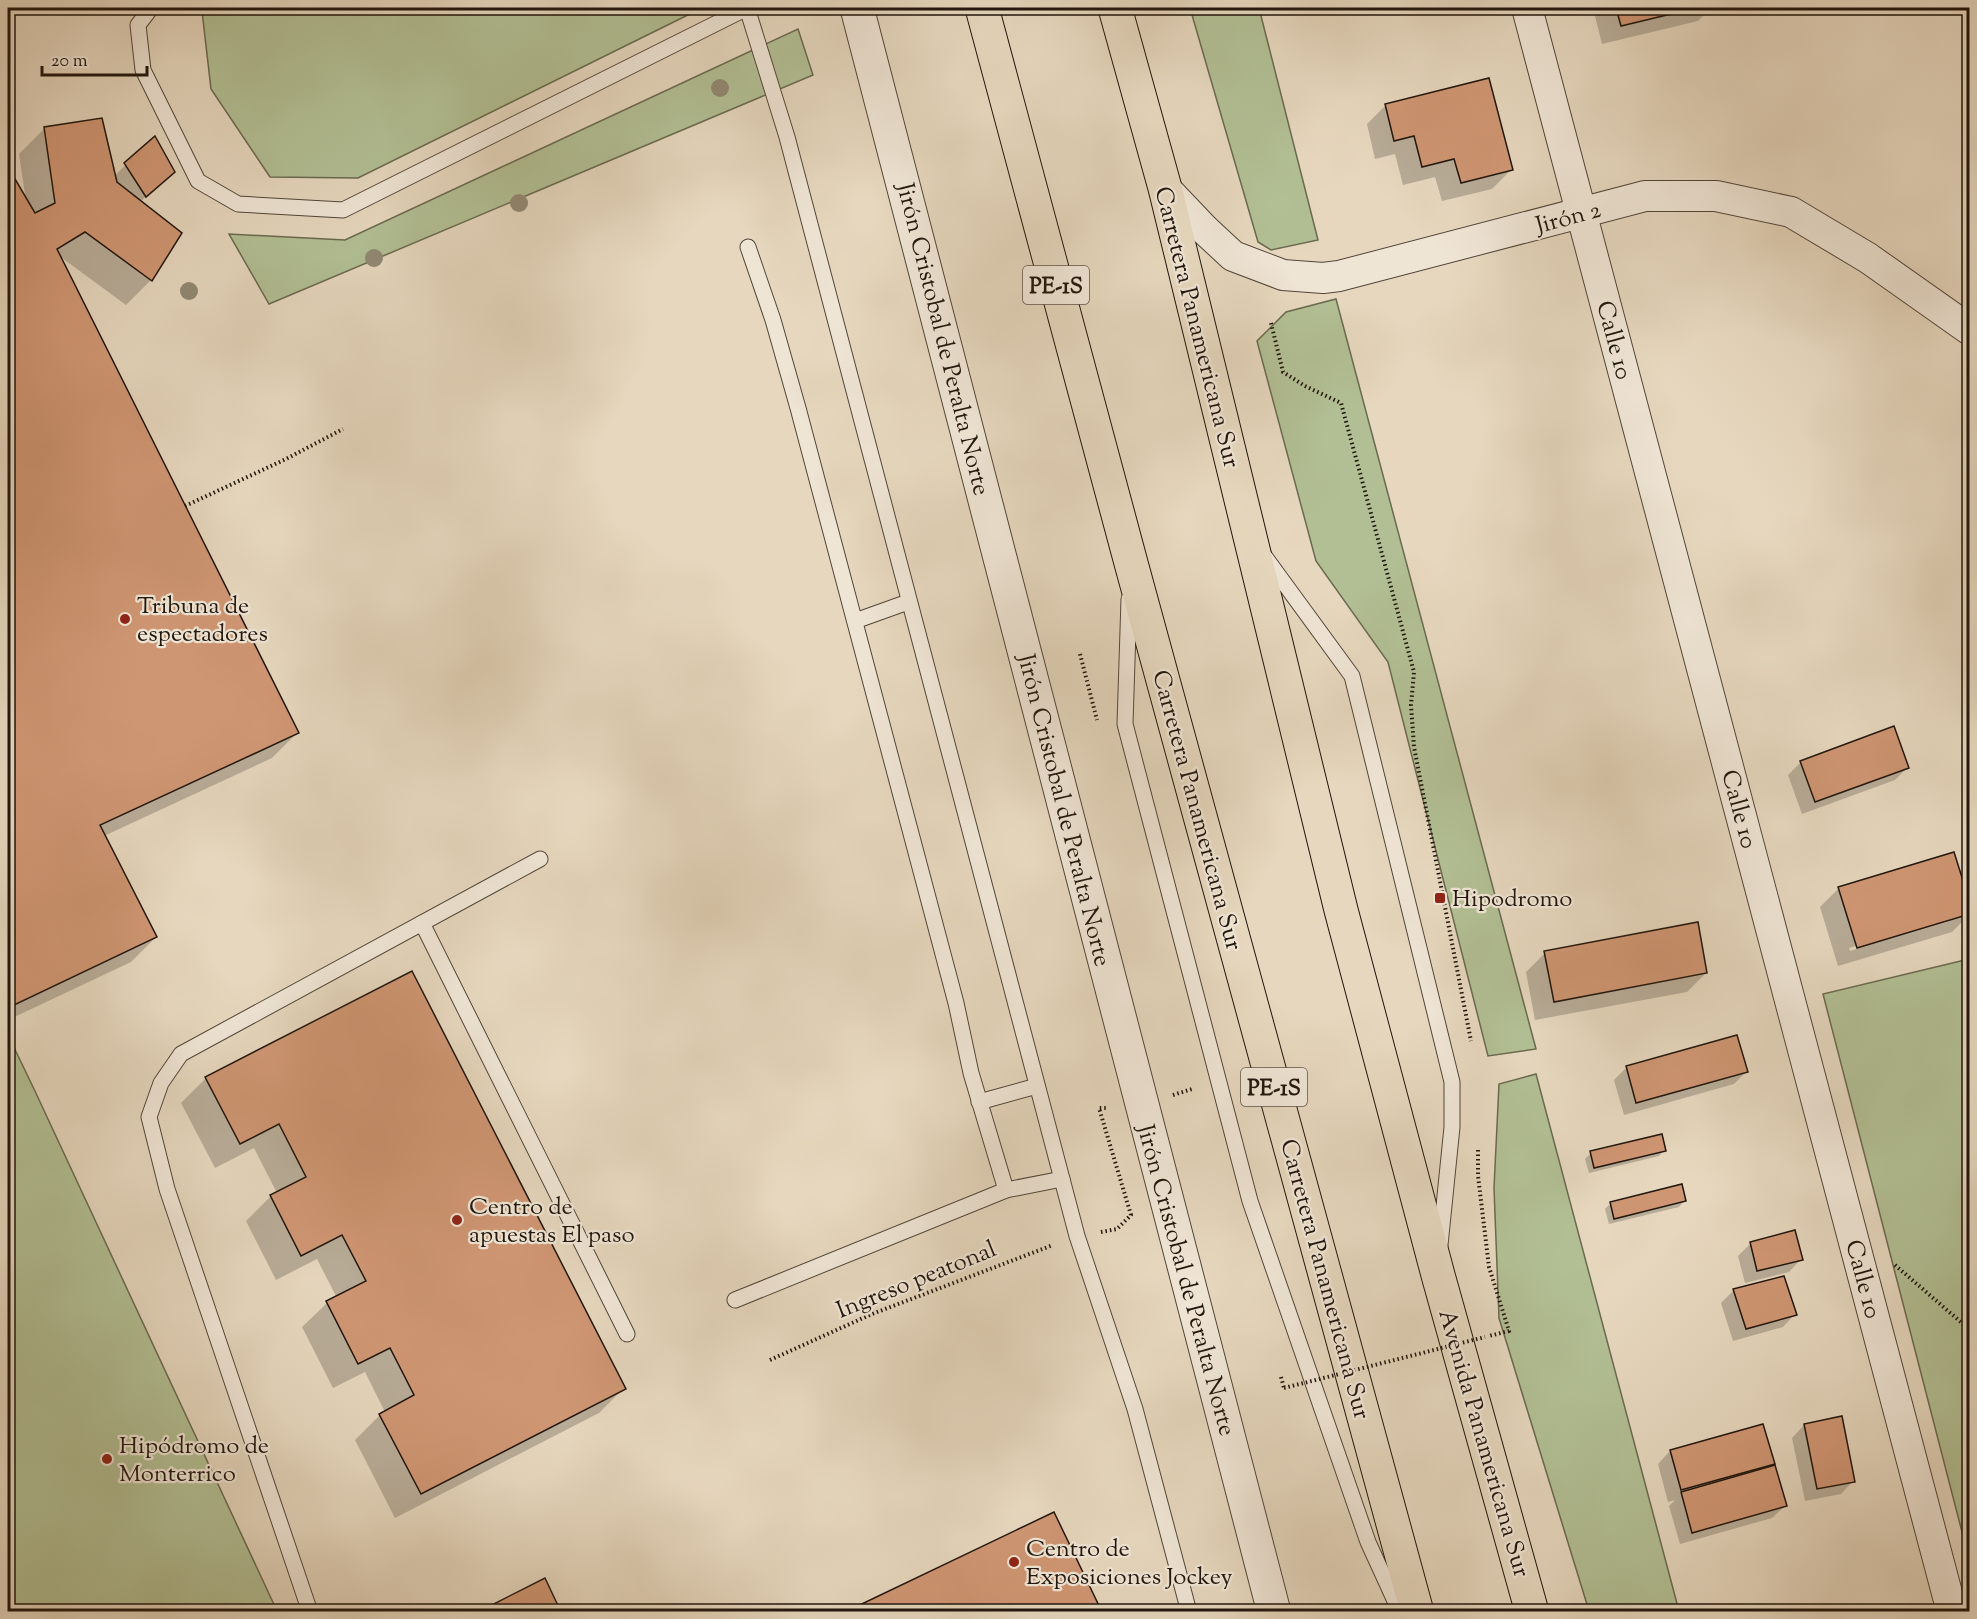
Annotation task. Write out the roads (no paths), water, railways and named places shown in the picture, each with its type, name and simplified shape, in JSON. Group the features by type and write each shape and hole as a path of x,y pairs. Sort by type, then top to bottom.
{"highway":[{"name":"Carretera Panamericana Sur","path":"982,8 1417,1611"},
{"name":"Carretera Panamericana Sur","path":"1115,8 1165,188 1341,910 1438,1275"},
{"name":"Avenida Panamericana Sur","path":"1438,1275 1532,1611"}],"street":[{"name":"Jirón Cristobal de Peralta Norte","path":"857,8 1274,1611"},
{"name":"Calle 10","path":"1527,8 1952,1611"},
{"name":"Jirón 2","path":"1165,188 1233,256 1283,275 1313,277 1338,276 1645,196 1716,196 1791,212 1868,258 1970,330"}],"lane":[{"path":"151,8 138,25 143,70 198,180 238,204 343,210 747,8 787,137 1077,1236 1135,1409 1188,1611"},
{"path":"748,247 776,331 956,1003 979,1102 1006,1190"},
{"path":"1249,536 1352,676 1452,1082 1452,1127 1438,1275"},
{"path":"1131,563 1125,724 1250,1201 1368,1542 1400,1611"},
{"path":"855,621 908,602"},
{"path":"310,1611 167,1189 149,1117 161,1083 181,1054 540,860"},
{"path":"422,923 627,1334"},
{"path":"979,1102 1037,1086"},
{"path":"735,1300 1006,1190 1062,1179"}],"place":[{"name":"Tribuna de espectadores","path":"125,619"},
{"name":"Hipodromo","path":"1440,898"},
{"name":"Centro de apuestas El paso","path":"457,1220"},
{"name":"Hipódromo de Monterrico","path":"107,1459"},
{"name":"Centro de Exposiciones Jockey","path":"1014,1562"}]}
